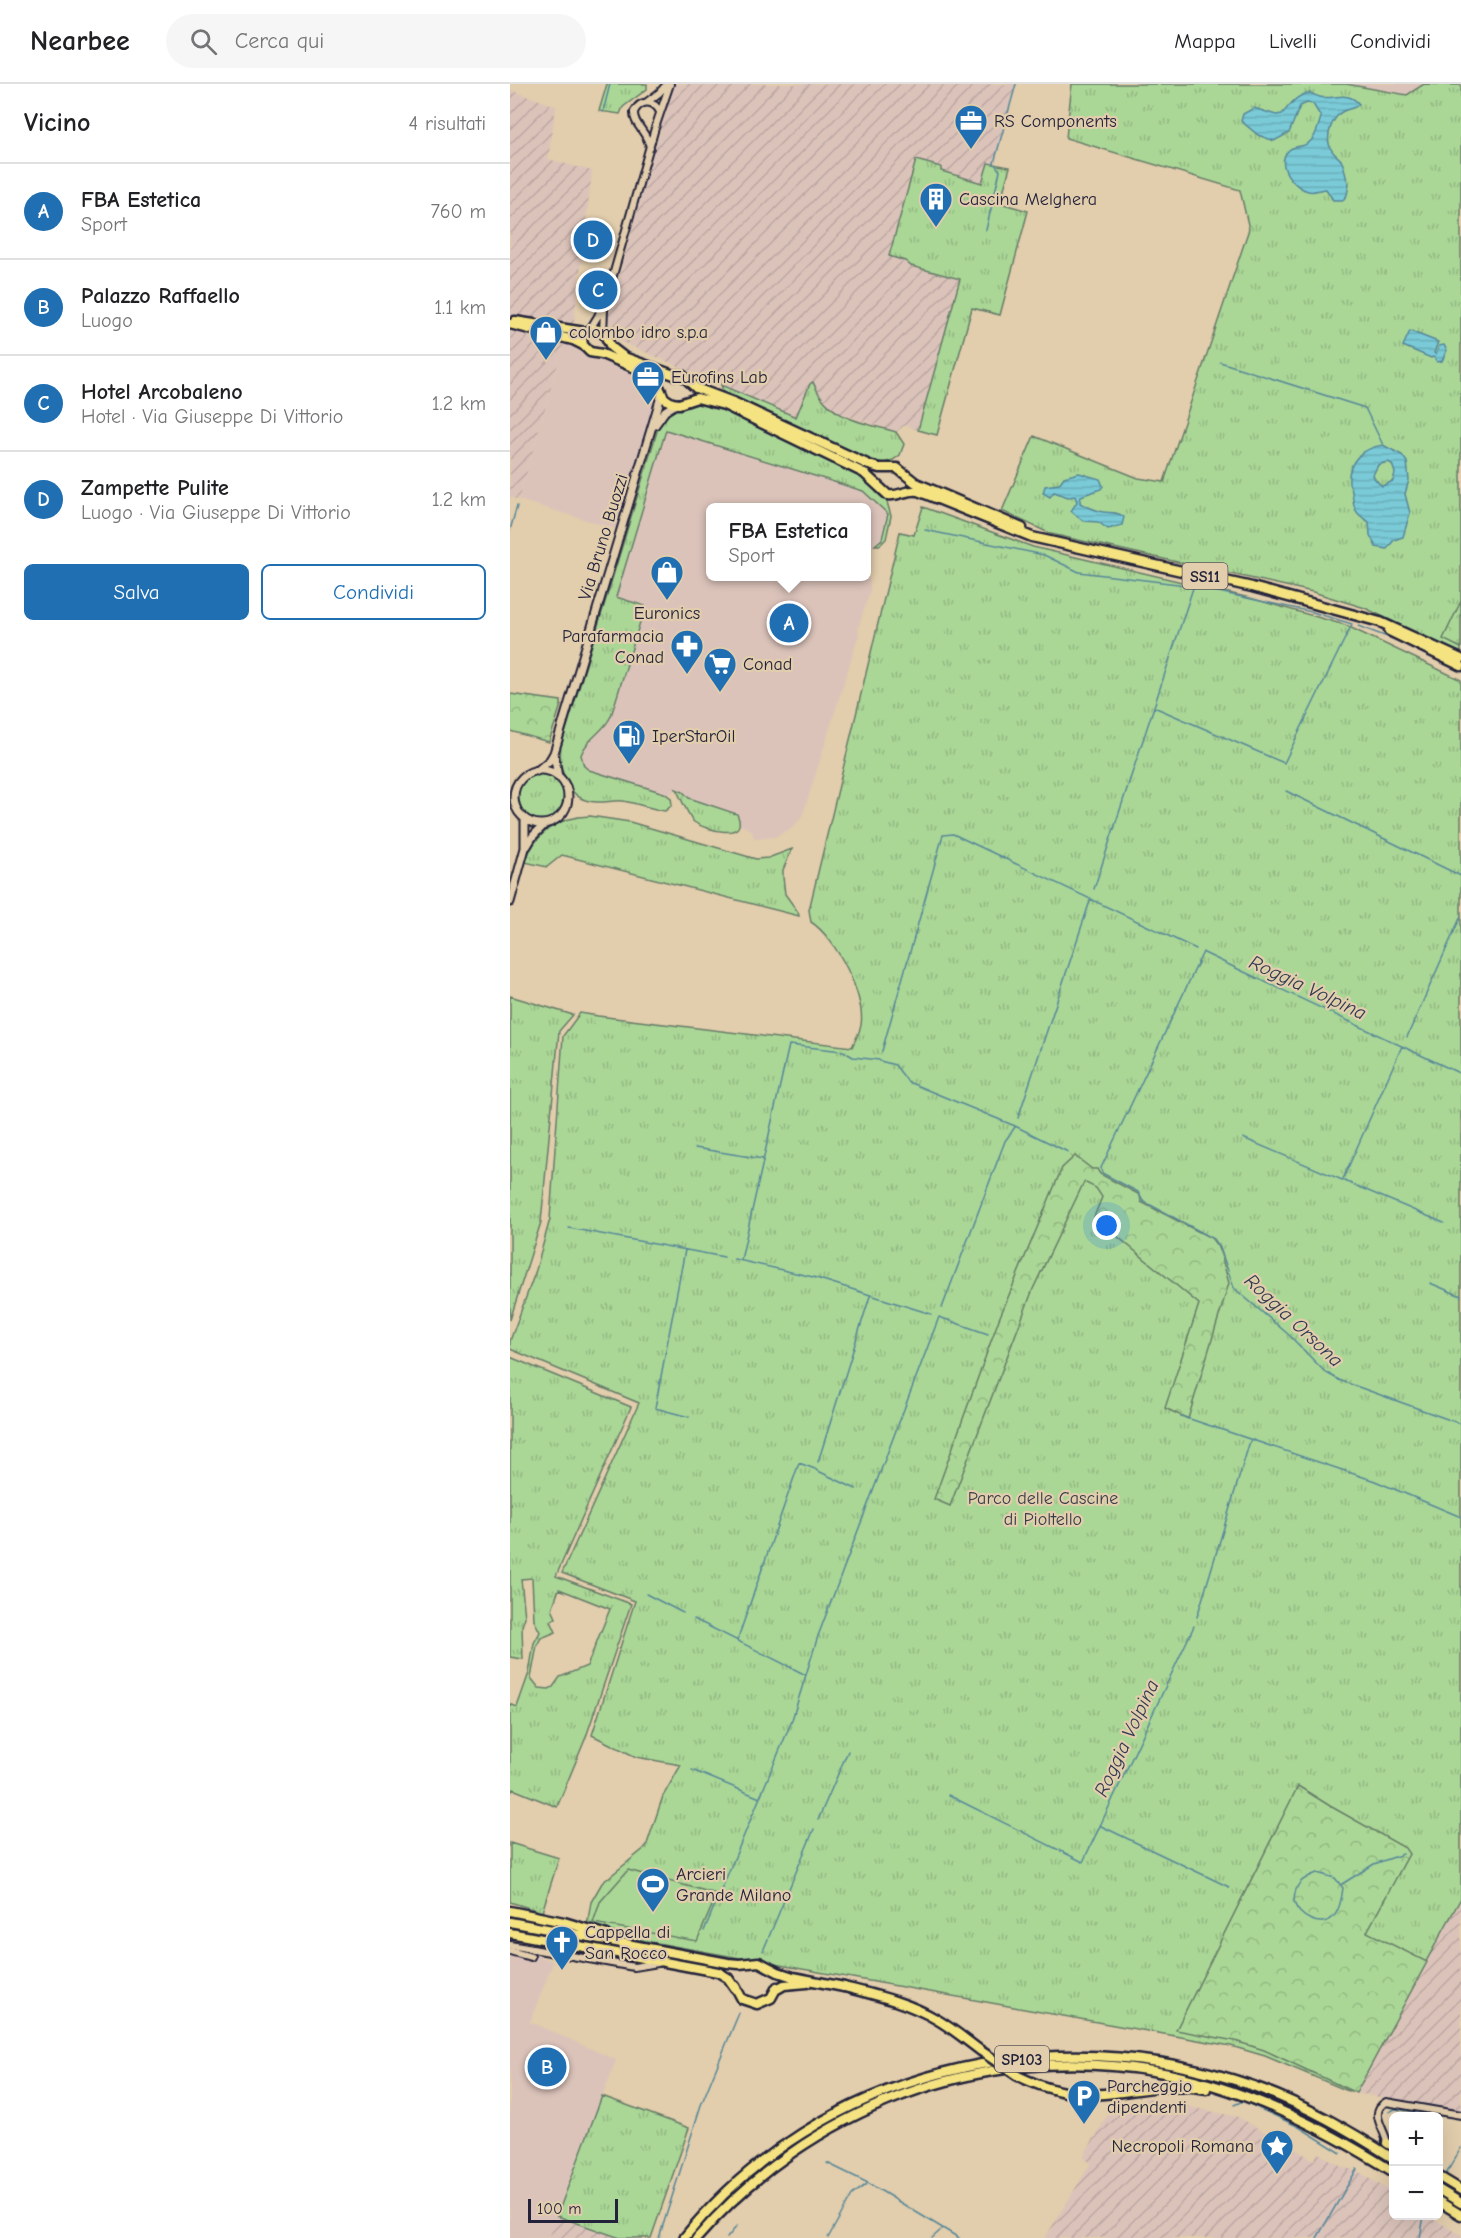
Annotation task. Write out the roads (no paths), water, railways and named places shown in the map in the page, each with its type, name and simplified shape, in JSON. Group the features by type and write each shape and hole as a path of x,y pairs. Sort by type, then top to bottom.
{"main road":[{"name":"SS11","path":"510,322 587,331 596,329 614,350 624,357 674,375 685,376 696,388 733,402 869,465 879,468 897,468 919,484 1049,540"},
{"name":"SS11","path":"510,322 565,337 582,345 588,351 647,373 656,380 668,401 676,404 687,400 709,400 724,405 864,473 890,496 903,491 921,492 1004,527 1049,540 1252,586 1365,618 1406,632 1461,658"},
{"path":"582,345 582,338 587,331"},
{"path":"598,353 603,350 605,337"},
{"path":"662,391 666,379 674,375"},
{"path":"687,400 691,394 691,383"},
{"name":"Via Bruno Buozzi","path":"537,771 550,760 554,753 662,391"},
{"name":"Via Bruno Buozzi","path":"651,432 661,416 676,404"},
{"path":"879,487 879,476 888,468"},
{"path":"903,491 907,483 904,474"},
{"name":"SS11","path":"1365,618 1461,666"},
{"name":"Via Bruno Buozzi","path":"554,753 558,777"},
{"path":"510,903 525,848 545,824 559,817 566,805 566,788 558,777 549,772 537,771 523,777 515,792 516,808 525,819 545,824"},
{"path":"525,819 525,848"},
{"path":"510,1911 564,1922 639,1946"},
{"path":"510,1922 734,1964 759,1962 772,1969 813,1982"},
{"path":"510,1933 718,1972 728,1978 742,1999 757,2004 769,2000 777,1988 787,1984 813,1982"},
{"name":"SP103","path":"813,1982 884,1997 923,2012 943,2023 1018,2076 1051,2089 1105,2094 1169,2086 1193,2086 1218,2091 1267,2109 1331,2139 1389,2171"},
{"name":"SP103","path":"684,2238 714,2205 764,2162 803,2133 840,2111 877,2093 916,2079 1014,2059 1064,2056 1115,2057 1174,2065 1214,2074 1262,2089 1299,2104 1343,2127 1389,2156"},
{"name":"SP103","path":"697,2238 730,2203 770,2169 808,2140 851,2115 888,2099 935,2084 986,2073 1025,2068 1074,2065 1124,2067 1201,2082 1248,2097 1303,2120 1347,2142 1389,2171"},
{"path":"1443,2179 1461,2190"},
{"path":"1443,2192 1461,2203"},
{"path":"1443,2204 1461,2215"}],"street":[{"path":"650,149 646,134 635,122 634,111 668,84"},
{"path":"605,337 602,320 605,301 668,84"},
{"path":"647,102 655,105 660,112"},
{"path":"641,127 648,129 656,125"},
{"path":"587,331 605,301"},
{"path":"510,1945 634,1967 664,1962"},
{"path":"510,1951 531,1957"},
{"path":"1389,2143 1378,2119 1382,2104 1389,2101 1461,2115"}],"water":[{"path":"1310,93 1325,98 1346,96 1359,104 1339,114 1329,132 1330,148 1341,160 1349,184 1347,195 1343,200 1333,200 1326,189 1312,192 1303,189 1292,181 1285,169 1285,157 1288,151 1309,142 1317,131 1321,117 1313,104 1307,103 1300,106 1289,133 1274,141 1258,135 1241,121 1243,114 1254,108 1276,115 1282,114 1297,98"},
{"path":"1410,331 1438,342 1434,353 1436,354 1439,346 1444,345 1447,350 1442,361 1437,362 1434,357 1431,358 1403,346"},
{"path":"1383,445 1402,455 1407,462 1409,480 1405,494 1410,513 1403,537 1394,540 1387,549 1376,547 1370,535 1369,522 1355,509 1349,483 1349,475 1354,462 1363,453","holes":["1388,462 1392,464 1395,473 1393,481 1382,486 1373,475 1378,465"]},
{"path":"1079,473 1100,479 1103,486 1101,489 1081,496 1080,503 1099,511 1121,515 1124,517 1122,525 1108,529 1098,522 1083,521 1071,511 1077,502 1075,496 1068,497 1054,492 1050,497 1043,493 1045,486 1059,484 1064,477"}],"waterway":[{"path":"603,112 610,84"},
{"path":"986,230 1000,171 994,163 1016,84"},
{"path":"1220,362 1365,408 1383,445"},
{"path":"510,530 517,506"},
{"path":"925,530 1044,555 1079,572 1186,585 1312,612 1352,624 1284,763 1154,707"},
{"path":"1094,889 1193,588"},
{"path":"1358,626 1398,641 1461,671"},
{"path":"1286,791 1461,876"},
{"path":"882,1051 943,835 953,834 1196,949"},
{"path":"1018,1118 1091,898"},
{"name":"Roggia Volpina","path":"1407,1037 1461,916"},
{"name":"Roggia Orsona","path":"1203,952 1101,1168 1102,1173 1138,1192 1143,1201 1214,1239 1220,1248 1234,1288 1289,1335 1325,1372 1339,1380 1461,1424"},
{"name":"Roggia Volpina","path":"1204,953 1461,1074"},
{"path":"741,1260 789,1045 843,1051 853,1057 879,1060"},
{"path":"1343,1179 1402,1046"},
{"path":"880,1061 895,1065 908,1082 1015,1126 1068,1152"},
{"path":"942,1308 1005,1141 1015,1127"},
{"path":"1243,1138 1444,1223"},
{"path":"695,1148 763,1159"},
{"path":"569,1228 724,1257"},
{"path":"685,1250 655,1408 689,1417"},
{"path":"734,1259 813,1277 931,1314"},
{"path":"1430,1283 1461,1296"},
{"path":"818,1462 870,1296"},
{"path":"939,1317 988,1334"},
{"path":"704,1931 791,1723 818,1636 939,1317"},
{"path":"1181,1416 1375,1481 1461,1517"},
{"name":"Roggia Volpina","path":"1197,1617 1250,1441"},
{"path":"737,1641 799,1463 815,1469"},
{"path":"816,1470 856,1489"},
{"path":"646,1594 683,1613"},
{"path":"694,1619 806,1675"},
{"name":"Roggia Volpina","path":"948,1795 1083,1862 1194,1626"},
{"path":"818,1820 848,1751"},
{"path":"692,1770 760,1798"},
{"path":"1101,1826 1229,1887"},
{"path":"763,1951 814,1829"},
{"path":"1342,1884 1374,1864 1403,1854"},
{"path":"1317,1873 1335,1878 1343,1888 1337,1912 1330,1920 1324,1922 1305,1917 1294,1901 1300,1883 1317,1873"},
{"path":"659,2238 701,2105 739,2013"},
{"path":"1234,2105 1243,2101 1299,2127 1341,2153"},
{"path":"1389,2112 1395,2109 1415,2112"},
{"name":"Roggia Orsona","path":"1446,2174 1461,2148"},
{"name":"Roggia Volpina","path":"827,2163 868,2183 959,2238"},
{"path":"1317,2238 1357,2169"},
{"path":"828,2238 852,2195 868,2183"},
{"name":"Roggia Orsona","path":"1420,2238 1423,2220"},
{"path":"727,2238 737,2226"},
{"path":"932,2238 942,2229"}],"place":[{"name":"RS Components","path":"971,150"},
{"name":"Cascina Melghera","path":"936,228"},
{"name":"Zampette Pulite","path":"593,240"},
{"name":"Hotel Arcobaleno","path":"598,290"},
{"name":"colombo idro s.p.a","path":"546,361"},
{"name":"Eurofins Lab","path":"648,406"},
{"name":"Euronics","path":"667,601"},
{"name":"FBA Estetica","path":"789,623"},
{"name":"Parafarmacia Conad","path":"687,675"},
{"name":"Conad","path":"720,693"},
{"name":"IperStarOil","path":"629,765"},
{"name":"Arcieri Grande Milano","path":"653,1913"},
{"name":"Cappella di San Rocco","path":"562,1971"},
{"name":"Palazzo Raffaello","path":"547,2067"},
{"name":"Parcheggio dipendenti","path":"1084,2125"},
{"name":"Necropoli Romana","path":"1277,2175"}],"park label":[{"name":"Parco delle Cascine di Pioltello","path":"1043,1508"}]}
